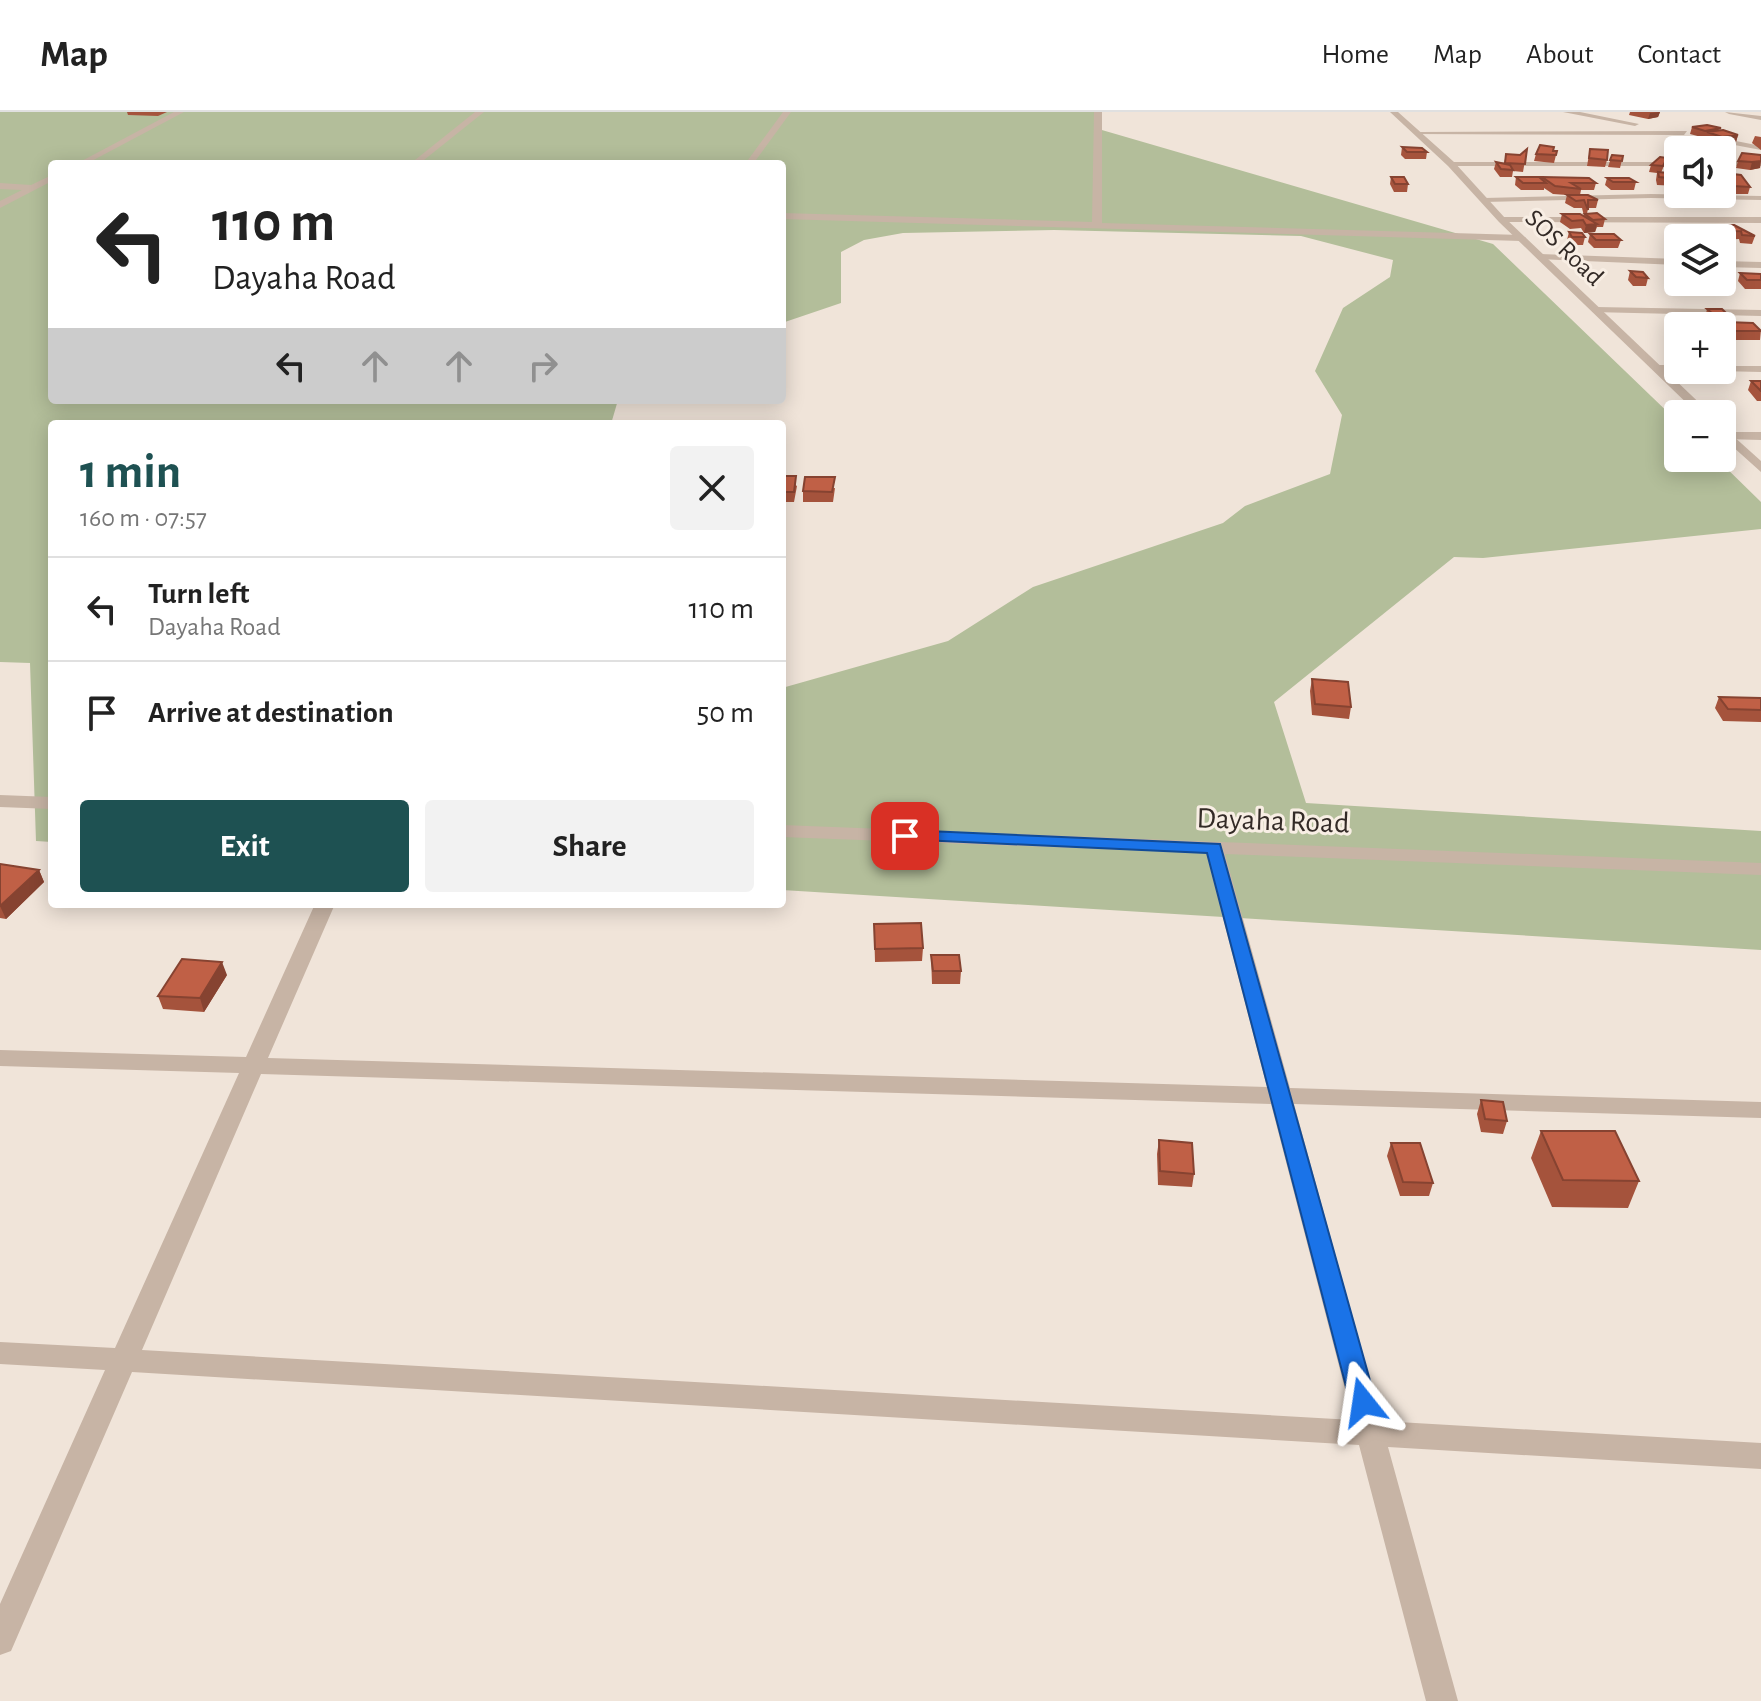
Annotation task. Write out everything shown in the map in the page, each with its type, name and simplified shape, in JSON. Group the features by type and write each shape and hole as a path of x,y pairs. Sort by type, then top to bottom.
{"street":[{"path":"88,160 180,112"},
{"path":"419,160 480,112"},
{"path":"752,160 787,112"},
{"path":"1097,226 1098,112"},
{"name":"SOS Road","path":"1394,112 1451,164 1502,220 1690,400"},
{"path":"1567,112 1761,148"},
{"path":"1729,112 1761,118"},
{"path":"1420,134 1684,133"},
{"path":"1451,164 1664,164"},
{"path":"1736,164 1761,164"},
{"path":"0,205 48,180"},
{"path":"0,186 48,189"},
{"path":"786,216 1521,238"},
{"path":"1502,220 1761,220"},
{"path":"1540,257 1664,261"},
{"path":"1736,264 1761,265"},
{"path":"1596,310 1761,313"},
{"path":"1657,368 1664,368"},
{"path":"1736,369 1761,369"},
{"path":"1736,434 1761,436"},
{"path":"1736,444 1761,468"},
{"path":"0,801 48,803"},
{"name":"Dayaha Road","path":"786,831 1761,869"},
{"path":"1214,848 1442,1701"},
{"path":"0,1640 323,908"},
{"path":"0,1058 1761,1110"},
{"path":"0,1353 1761,1456"}],"lane":[{"path":"1484,200 1651,196 1761,198"}],"green space":[{"path":"0,112 1097,112 1095,128 1493,244 1664,409 1664,472 1730,472 1761,502 1761,529 1483,558 1454,557 1274,702 1306,803 1761,831 1761,950 786,890 786,687 948,641 1033,587 1223,523 1245,506 1330,474 1342,415 1315,371 1343,308 1390,277 1393,260 1301,236 1054,230 903,233 864,240 841,252 841,303 786,322 786,160 48,160 48,404 617,404 612,420 48,420 48,842 36,841 30,663 0,662"}],"building":[{"path":"1707,125 1721,128 1705,131 1692,127"},
{"path":"1723,130 1738,135 1719,136 1707,132"},
{"path":"1540,145 1554,147 1556,155 1536,154"},
{"path":"1402,147 1422,148 1427,152 1407,152"},
{"path":"1527,149 1525,164 1505,163 1506,154 1520,155"},
{"path":"1590,149 1608,150 1607,160 1589,158"},
{"path":"1742,153 1761,155 1761,161 1738,161"},
{"path":"1612,155 1623,156 1622,161 1610,160"},
{"path":"1660,157 1664,158 1663,166 1651,165"},
{"path":"1496,162 1510,165 1513,170 1501,169"},
{"path":"1736,174 1741,175 1750,187 1736,186"},
{"path":"1391,177 1404,177 1408,184 1395,184"},
{"path":"1516,177 1539,177 1546,183 1523,183"},
{"path":"1542,177 1589,178 1596,183 1571,183 1581,189 1555,186"},
{"path":"1607,178 1629,178 1636,182 1613,182"},
{"path":"1567,195 1588,195 1598,200 1588,200 1588,210 1584,200 1576,201"},
{"path":"1597,213 1605,219 1593,220 1585,214"},
{"path":"1562,214 1580,214 1597,224 1572,221"},
{"path":"1736,226 1755,236 1742,235 1741,231 1736,231"},
{"path":"1569,232 1582,233 1585,237 1572,237"},
{"path":"1590,234 1614,234 1621,240 1596,240"},
{"path":"1630,271 1643,272 1648,278 1636,277"},
{"path":"1740,273 1761,274 1761,280 1747,280"},
{"path":"1707,309 1722,309 1725,312"},
{"path":"1736,322 1753,323 1761,331 1736,331"},
{"path":"1751,381 1761,381 1761,391"},
{"path":"786,476 796,476 794,492 786,492"},
{"path":"805,477 835,477 832,492 803,491"},
{"path":"1312,679 1348,682 1351,707 1315,704"},
{"path":"1719,697 1761,698 1761,710 1728,709"},
{"path":"0,864 39,870 0,906"},
{"path":"921,923 923,948 875,949 874,924"},
{"path":"931,955 959,955 961,971 933,971"},
{"path":"182,959 222,962 200,998 158,996"},
{"path":"1481,1100 1503,1102 1507,1121 1485,1119"},
{"path":"1541,1131 1615,1131 1639,1181 1563,1180"},
{"path":"1159,1140 1192,1143 1194,1174 1160,1171"},
{"path":"1391,1143 1420,1143 1433,1183 1403,1182"}],"route":[{"path":"905,836 1214,848 1363,1402"}]}
